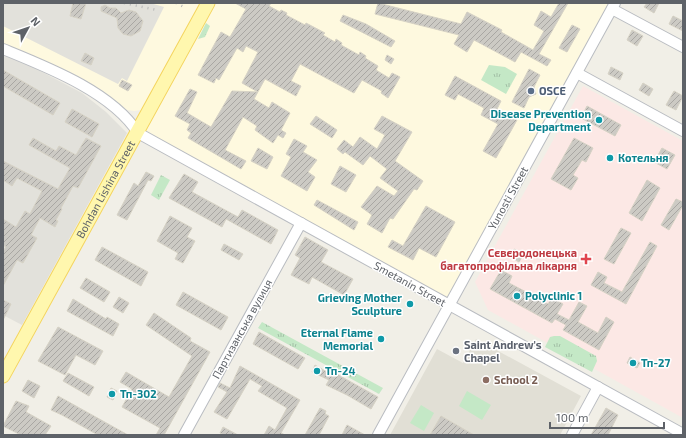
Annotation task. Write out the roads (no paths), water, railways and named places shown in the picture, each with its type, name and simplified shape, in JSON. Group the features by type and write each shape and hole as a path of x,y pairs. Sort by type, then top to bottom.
{"main road":[{"name":"Bohdan Lishina Street","path":"3,376 138,133 208,3"}],"street":[{"path":"613,6 683,48"},
{"name":"Yunosti Street","path":"378,435 613,6"},
{"path":"3,49 49,67 79,84 129,119 138,133"},
{"path":"577,73 683,131"},
{"name":"Smetanin Street","path":"138,133 683,434"},
{"name":"Партизанська вулиця","path":"184,435 301,223"},
{"path":"572,435 598,387"}],"railway":[{"path":"124,3 157,10"},
{"path":"176,3 184,7"}],"place":[{"name":"OSCE","path":"531,91"},
{"name":"Disease Prevention Department","path":"599,120"},
{"name":"Котельня","path":"610,158"},
{"name":"Сєвєродонецька багатопрофільна лікарня","path":"586,259"},
{"name":"Polyclinic 1","path":"517,296"},
{"name":"Grieving Mother Sculpture","path":"410,304"},
{"name":"Eternal Flame Memorial","path":"381,339"},
{"name":"Saint Andrew's Chapel","path":"456,351"},
{"name":"Тп-27","path":"633,363"},
{"name":"Тп-24","path":"317,371"},
{"name":"School 2","path":"486,380"},
{"name":"Тп-302","path":"112,394"}]}
